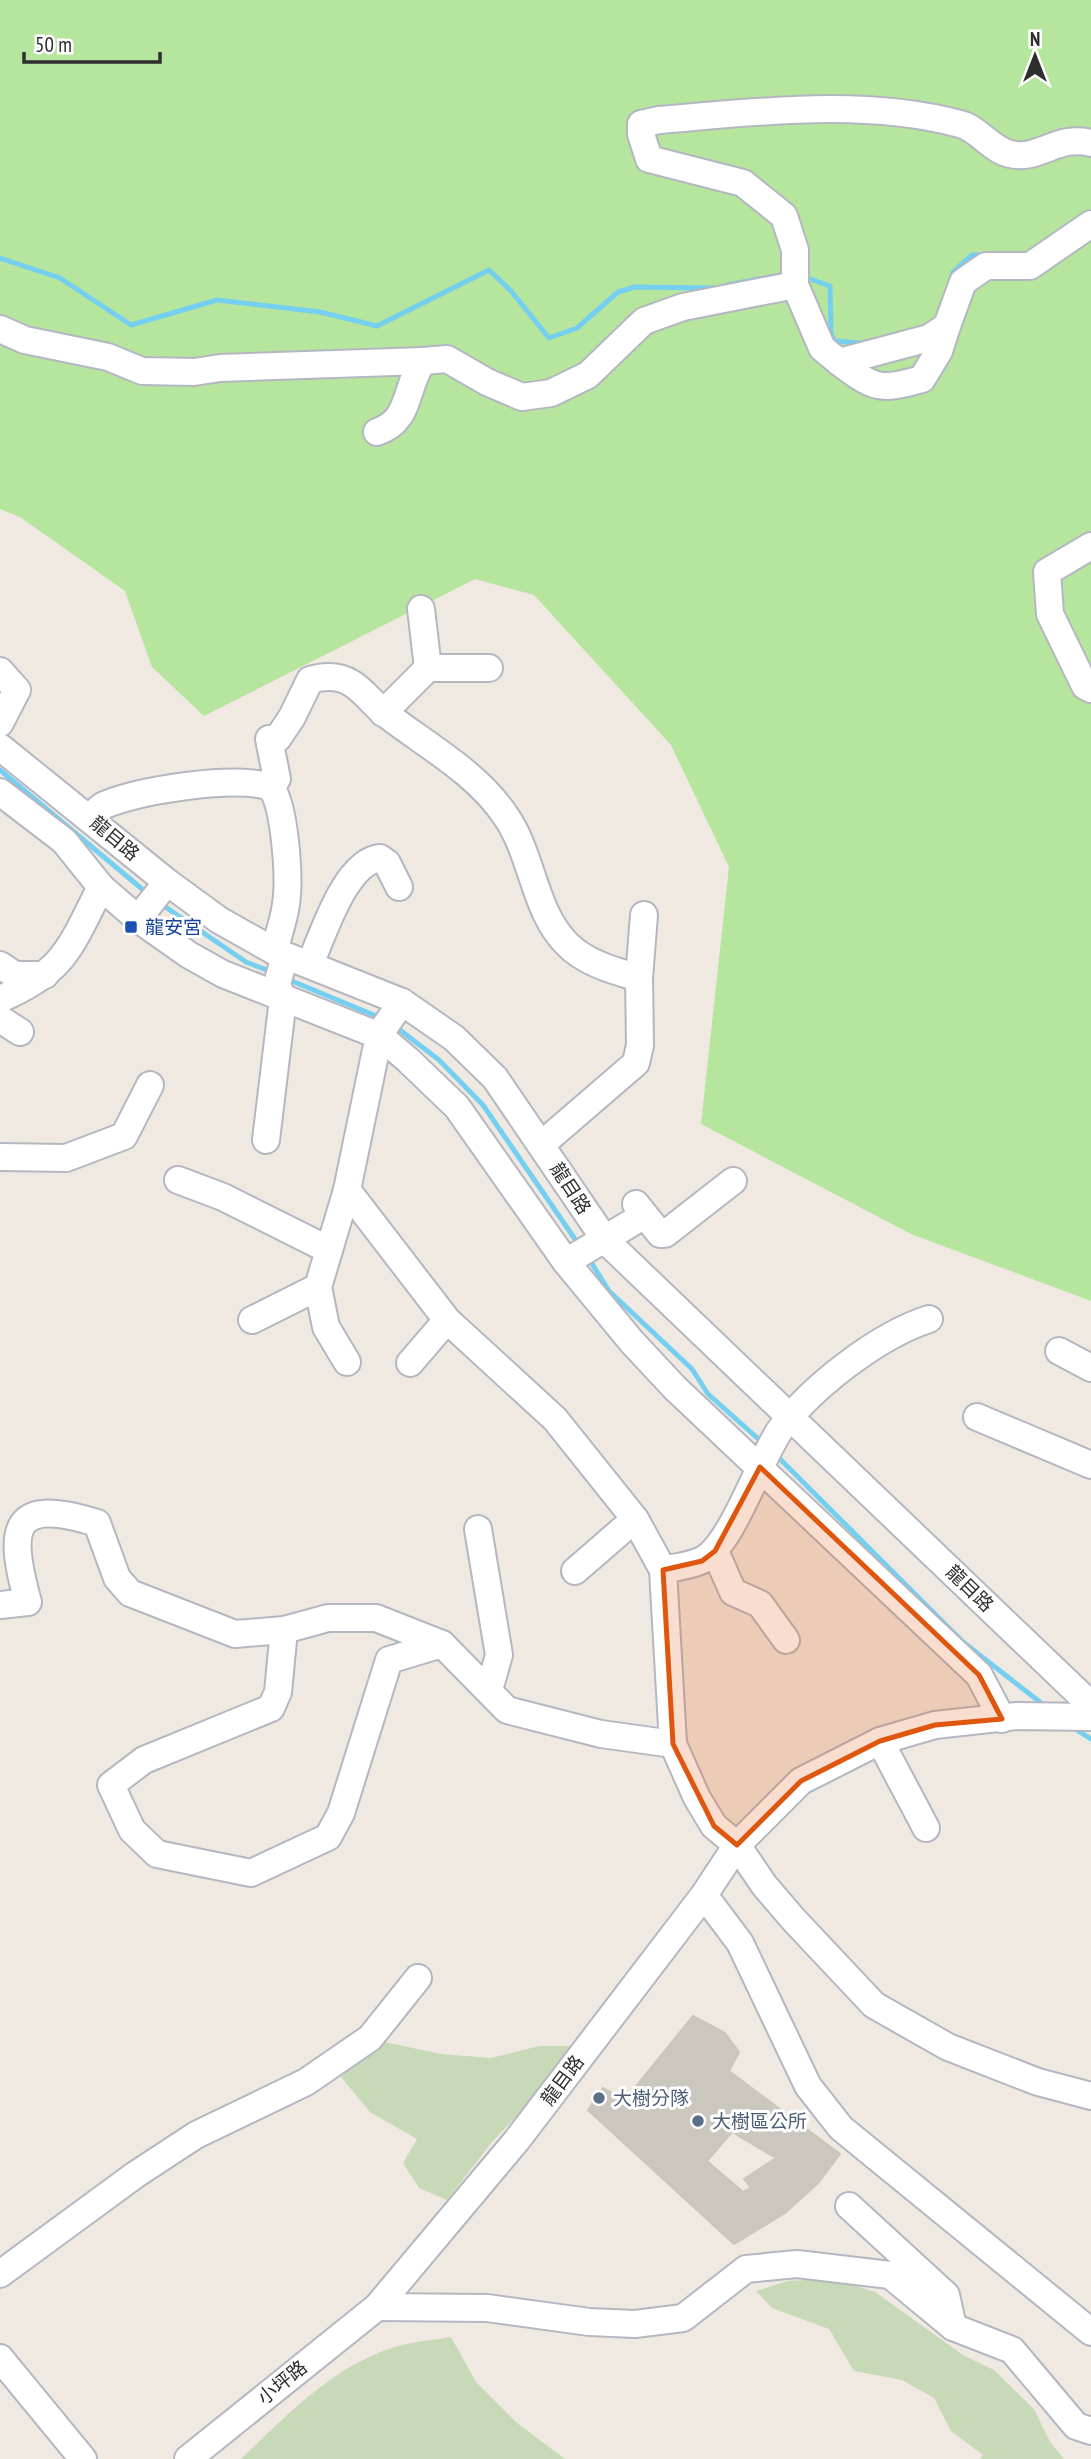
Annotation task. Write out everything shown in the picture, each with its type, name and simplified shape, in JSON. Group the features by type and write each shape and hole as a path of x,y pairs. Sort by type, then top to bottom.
{"street":[{"path":"1091,143 1075,138 1024,156 1006,154 963,124 889,111 775,111 659,120 642,124 641,134 649,159 743,183 784,216 795,250 795,285 822,348 861,378 887,389 922,379 939,351 963,282 986,266 1030,266 1091,224"},
{"path":"0,329 25,340 107,357 142,371 194,372 220,368 447,359 487,382 522,397 551,393 589,375 644,321 683,306 795,285"},
{"path":"839,362 929,338 947,326"},
{"path":"377,432 392,427 400,418 416,372 424,361"},
{"path":"1091,546 1047,572 1050,614 1085,687 1091,689"},
{"path":"421,609 428,668"},
{"path":"383,713 428,668 489,668"},
{"path":"0,671 17,690 0,723"},
{"path":"271,787 277,779 269,739 278,738 292,717 310,680 337,677 351,682 383,713 441,755 505,814 518,837 548,920 567,945 582,956 639,978"},
{"name":"龍目路","path":"0,747 91,818 164,885 219,920 280,971 391,1020 454,1038 495,1078 542,1144 600,1244 787,1422 1083,1713"},
{"path":"91,818 105,804 208,782 259,783 271,787 276,794 288,885 266,1140"},
{"name":"龍目路","path":"0,792 64,841 101,887 200,961 280,971 310,964 391,1020 632,1342 675,1388 762,1461 979,1675 1009,1718 935,1725 880,1741 801,1782 737,1845 704,1895 517,2140 377,2307"},
{"path":"310,964 343,891 352,875 367,861 380,858 387,863 399,887"},
{"path":"140,916 164,885"},
{"path":"0,999 47,975 65,957 101,887"},
{"path":"542,1144 636,1063 640,1045 639,978 644,915"},
{"path":"0,965 15,975 47,975"},
{"path":"347,1362 326,1327 318,1287 347,1190 391,1020"},
{"path":"0,1157 66,1158 124,1136 150,1085"},
{"path":"178,1181 223,1197 329,1250"},
{"path":"569,1260 600,1244 640,1210 660,1234 666,1234 733,1181"},
{"path":"347,1190 447,1320 555,1419 635,1519 663,1570 673,1744 697,1798 714,1826 737,1845 794,1920 874,2006 947,2048 1038,2082 1091,2096"},
{"path":"253,1320 318,1287"},
{"path":"663,1570 702,1561 715,1551 762,1461 787,1422 846,1365 906,1326 929,1319"},
{"path":"410,1363 447,1320"},
{"path":"1059,1351 1091,1368"},
{"path":"977,1417 1091,1465"},
{"path":"0,1605 28,1602 19,1570 18,1528 26,1518 37,1514 75,1516 97,1523 117,1578 130,1593 235,1634 284,1630 328,1618 376,1618 442,1644 507,1710 601,1734 673,1744"},
{"path":"575,1571 635,1519"},
{"path":"478,1529 499,1655 489,1690"},
{"path":"715,1551 733,1592 760,1604 786,1640"},
{"path":"284,1630 278,1692 271,1709 144,1760 111,1785 132,1830 157,1854 251,1873 328,1837 341,1813 389,1660 442,1644"},
{"path":"1009,1718 1083,1713"},
{"path":"880,1741 926,1828"},
{"path":"704,1895 740,1943 808,2086 841,2128 1091,2332"},
{"path":"0,2274 135,2175 195,2135 306,2082 370,2038 418,1978"},
{"path":"849,2206 946,2295 953,2328"},
{"path":"377,2307 488,2308 589,2322 635,2324 683,2318 746,2269 797,2264 890,2275 953,2328 1012,2350 1076,2426 1091,2431"},
{"name":"小坪路","path":"188,2459 377,2307"},
{"path":"0,2358 83,2459"}],"highlighted area":[{"path":"760,1467 979,1675 1002,1719 935,1725 880,1741 801,1781 737,1845 714,1826 673,1744 663,1570 702,1561 715,1551"}],"green space":[{"path":"0,0 1091,0 1091,1301 911,1234 701,1124 729,867 671,745 534,595 475,579 204,716 152,667 125,591 20,517 0,509"},
{"path":"375,2040 441,2054 491,2058 539,2046 584,2046 492,2142 447,2200 419,2188 403,2163 417,2139 370,2112 341,2077"},
{"path":"833,2278 875,2292 963,2355 994,2370 1034,2409 1050,2442 1064,2459 980,2459 983,2455 951,2431 934,2398 902,2380 854,2371 829,2329 772,2308 756,2291 788,2281"},
{"path":"451,2337 476,2382 517,2423 565,2459 241,2459 296,2407 335,2376 378,2353 402,2345"}],"building":[{"name":"大樹區公所","path":"693,2016 725,2033 739,2052 729,2071 840,2154 818,2183 785,2213 734,2244 588,2110 603,2088 625,2100","holes":["732,2132 776,2158 744,2179 751,2188 743,2192 707,2161"]}],"waterway":[{"path":"951,280 953,272 972,255 985,255"},
{"path":"0,258 60,278 131,325 217,300 320,312 377,326 489,270 511,291 549,338 577,328 618,292 635,287 714,288"},
{"path":"727,285 786,274"},
{"path":"802,276 830,286 831,335 835,341 861,343"},
{"path":"0,770 148,894"},
{"path":"161,904 246,962 272,972"},
{"path":"287,979 381,1018"},
{"path":"396,1027 439,1060 483,1105 579,1245"},
{"path":"589,1259 609,1291 692,1369 708,1394 764,1444"},
{"path":"776,1455 963,1642 1045,1706"},
{"path":"1072,1727 1091,1739"}],"place":[{"name":"龍安宮","path":"131,927"},
{"name":"大樹分隊","path":"599,2098"},
{"name":"大樹區公所","path":"698,2121"}]}
